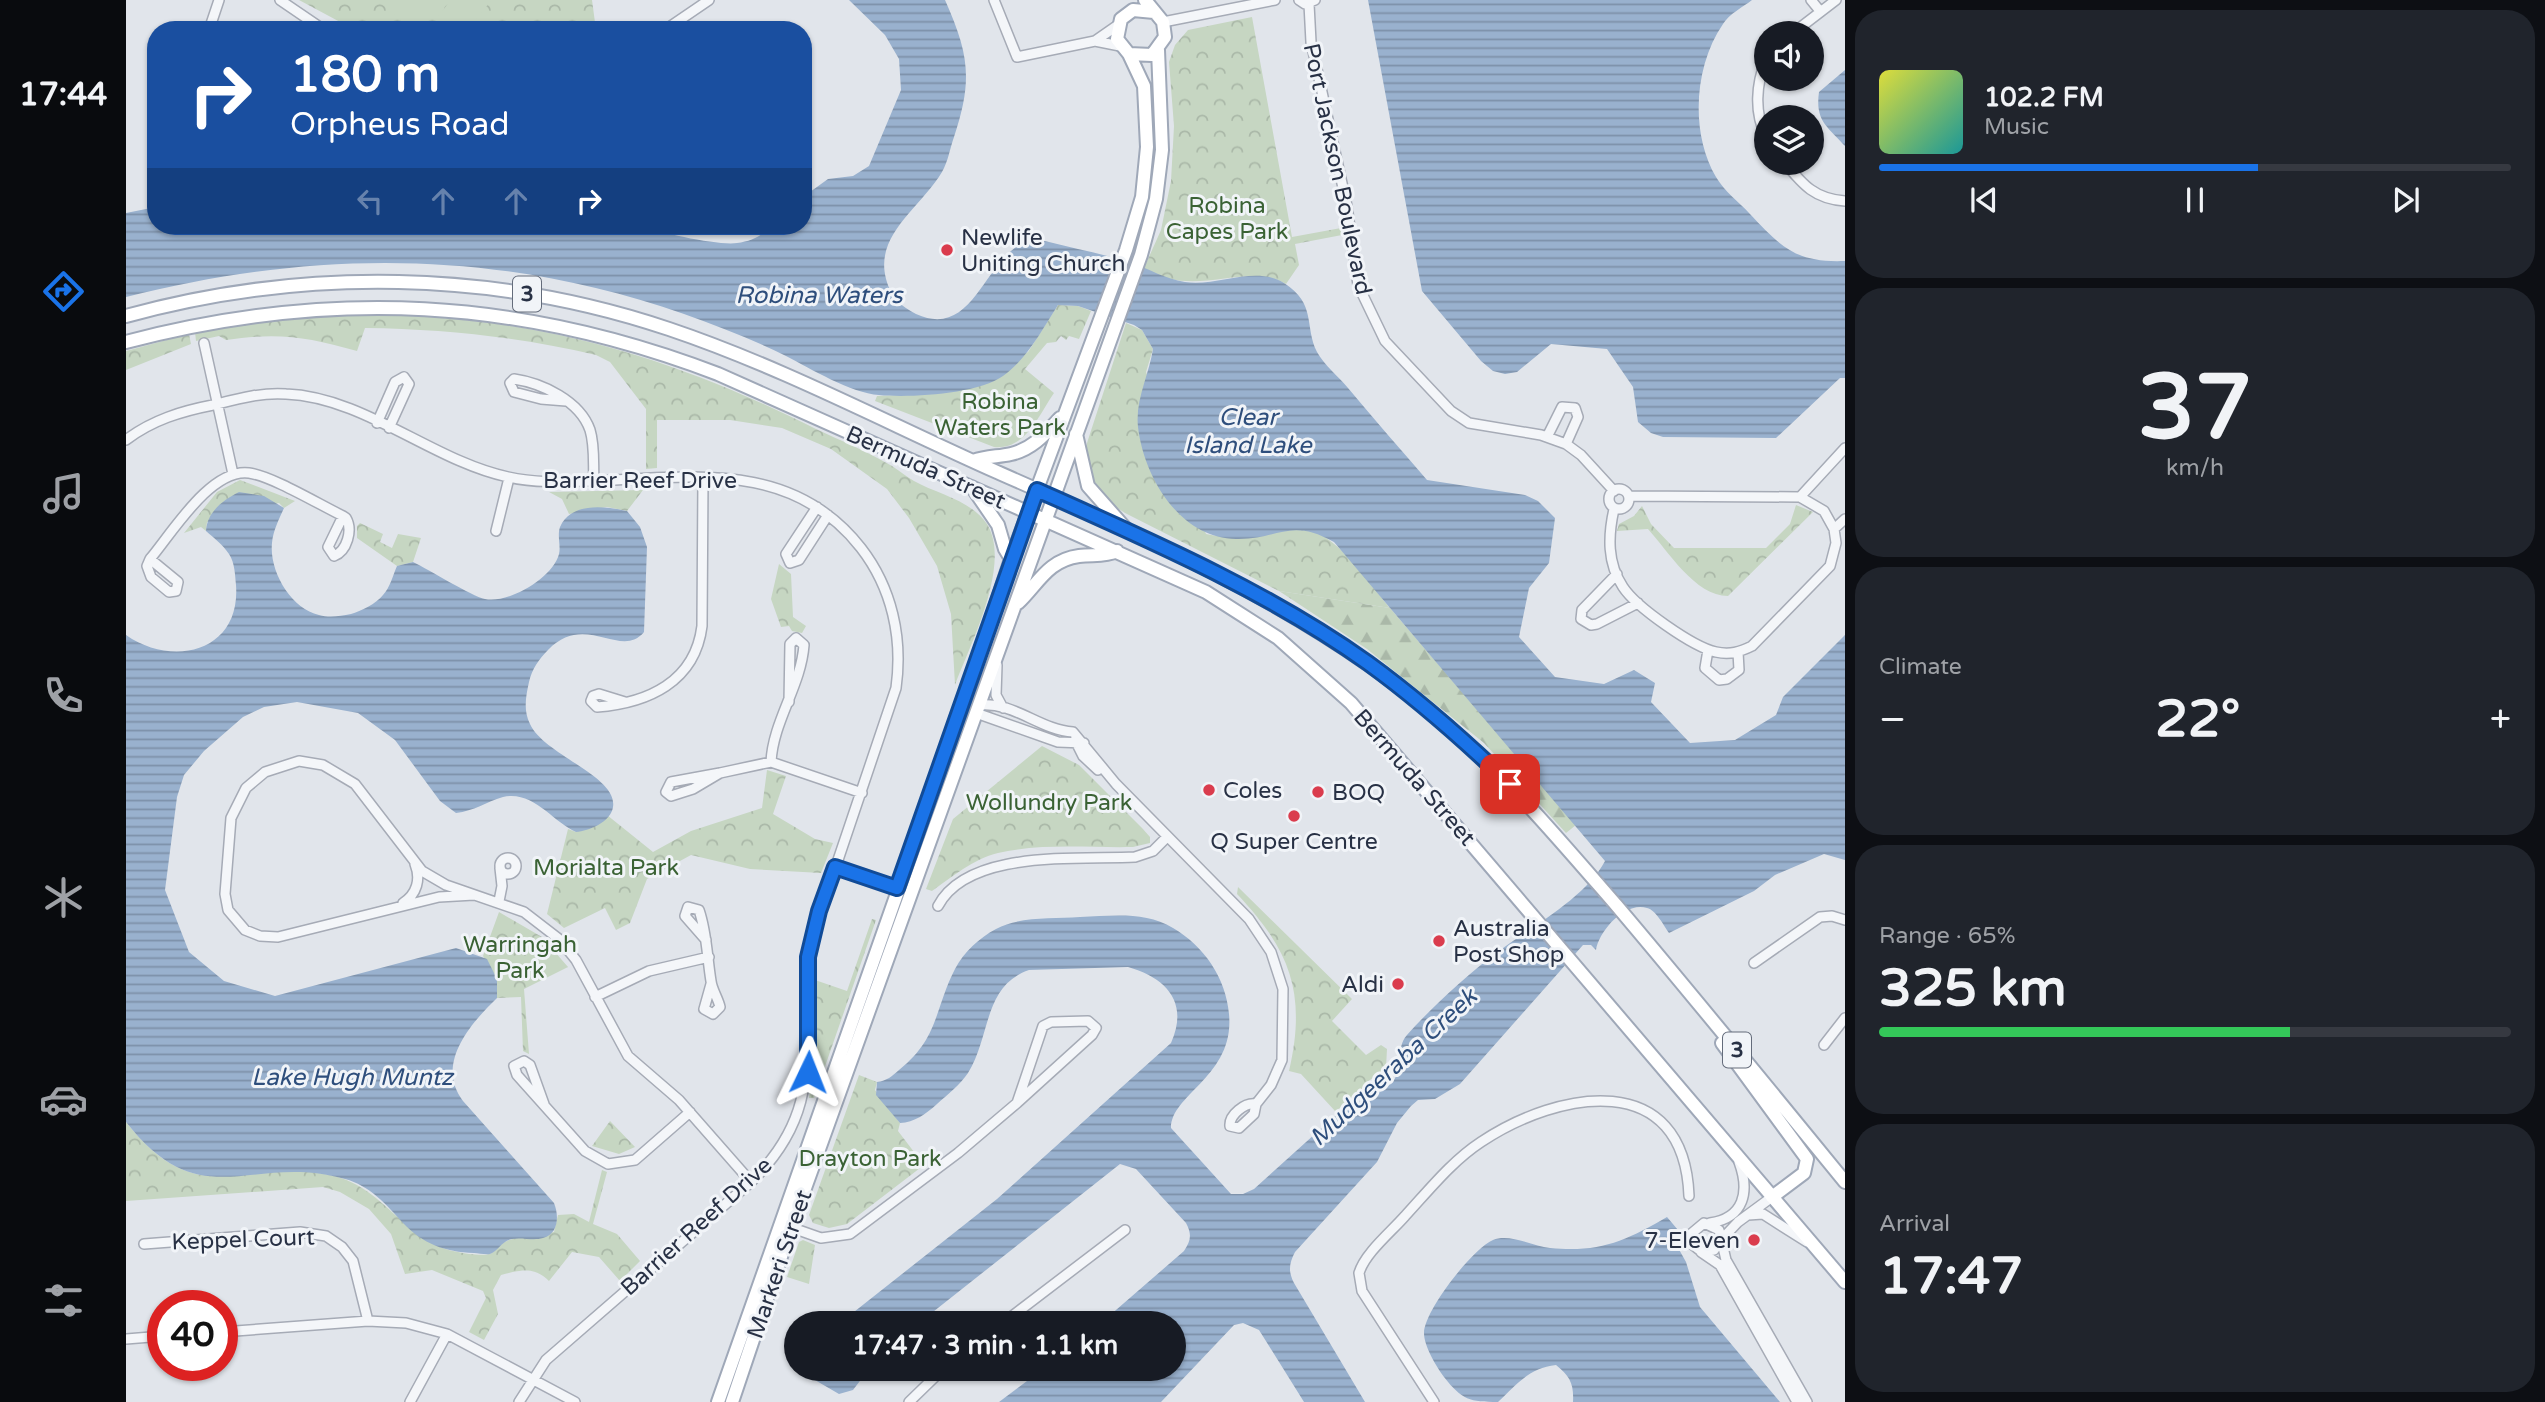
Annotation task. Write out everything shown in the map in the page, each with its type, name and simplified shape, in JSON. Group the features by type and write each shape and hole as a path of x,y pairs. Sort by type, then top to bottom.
{"main road":[{"path":"1126,0 1120,21 1125,50 1144,57 1158,50 1165,37 1158,17 1145,0"},
{"path":"1120,21 1140,8 1158,17"},
{"name":"Markeri Street","path":"732,1402 785,1225 897,888 962,708 1011,559 1099,327 1142,197 1147,147 1144,86 1125,50"},
{"name":"Markeri Street","path":"718,1402 977,709 1141,255 1156,199 1162,150 1158,50"},
{"name":"Bermuda Street","path":"126,316 220,294 343,282 462,285 545,297 651,323 710,344 974,461 1256,594 1367,662 1467,743 1510,784 1686,987 1845,1182"},
{"name":"Bermuda Street","path":"126,342 232,317 335,307 419,307 517,317 584,331 682,360 972,486 1222,602 1278,638 1315,668 1368,722 1845,1282"},
{"path":"974,461 1028,448 1065,414"},
{"path":"1076,434 1088,486 1130,534"},
{"path":"972,486 998,525 1011,559"},
{"path":"1014,607 1040,577 1056,564 1076,556 1105,556 1117,551"},
{"path":"962,708 977,709"},
{"path":"1686,987 1735,1062 1807,1159 1802,1175 1772,1197"}],"street":[{"path":"212,21 219,0"},
{"path":"280,0 311,21"},
{"path":"678,21 709,0"},
{"path":"994,0 1017,57 1096,41 1120,21"},
{"path":"1158,17 1275,0"},
{"path":"1299,0 1312,2"},
{"path":"1811,0 1820,11"},
{"path":"1808,21 1836,0"},
{"name":"Port Jackson Boulevard","path":"1312,2 1311,41 1347,206 1358,285 1372,320 1385,341 1451,411 1469,423 1547,437 1566,444 1581,455 1614,491"},
{"path":"1096,41 1125,50"},
{"path":"1794,175 1805,188 1825,200 1845,201"},
{"path":"204,343 233,474"},
{"path":"377,423 395,382 404,377 409,384 389,428"},
{"path":"566,401 514,392 510,383 514,379 540,385 566,401 582,415 590,430 594,481"},
{"name":"Barrier Reef Drive","path":"126,440 163,419 218,404 260,395 298,394 333,404 472,466 509,478 536,481 703,478 760,482 791,492 828,515 855,541 878,574 894,616 898,645 898,673 893,705 819,911 808,957 809,1054 805,1086 781,1147 751,1182 546,1360 519,1402"},
{"path":"1547,437 1562,407 1571,406 1575,408 1577,417 1566,444"},
{"path":"1800,497 1845,448"},
{"path":"150,559 206,492 220,480 233,474 253,474 343,516"},
{"path":"496,531 509,478"},
{"path":"625,702 654,695 672,683 688,666 698,646 702,626 703,478"},
{"path":"1623,490 1629,496 1800,497 1825,512 1834,529 1834,555 1823,576 1752,646 1738,652 1708,650 1638,603 1623,587 1617,575 1609,540 1614,509 1609,501 1614,491 1623,490"},
{"path":"1614,509 1625,508 1629,496"},
{"path":"817,507 786,554 790,562 799,560 828,515"},
{"path":"1834,529 1845,519"},
{"path":"1617,575 1582,610 1581,619 1591,625 1597,624 1638,603"},
{"path":"771,762 803,662 803,642 796,638 790,644 789,702"},
{"path":"1708,650 1705,667 1719,680 1727,679 1738,670 1738,652"},
{"path":"998,652 995,692 1020,729"},
{"path":"977,709 1009,710 1052,729 1073,732 1085,759 1116,784 1256,928 1280,977 1284,1001 1282,1060 1275,1077 1256,1104"},
{"path":"977,709 1058,743 1080,743"},
{"path":"474,895 448,895 398,905 278,937 260,936 245,930 233,918 225,894 235,807 255,779 277,766 299,761 337,770 355,783 414,863 434,879 524,912 559,939 576,960 628,1056 690,1112 751,1182"},
{"path":"720,773 694,789 671,796 666,792 671,782 771,762 862,793"},
{"path":"938,906 944,896 960,881 992,866 1135,857 1153,851 1167,837"},
{"path":"499,901 502,886 499,864 503,859 510,858 516,865 502,886"},
{"path":"398,905 408,900 416,889 418,875 414,863"},
{"path":"835,867 897,888"},
{"path":"1754,963 1821,917 1832,916 1845,920"},
{"path":"706,940 711,984"},
{"path":"595,997 649,971 709,957"},
{"path":"1824,1045 1845,1018"},
{"path":"785,1225 821,1238 850,1234 958,1153 1017,1103 1092,1035 1094,1024 1088,1021 1051,1022 1043,1026 1017,1103"},
{"path":"1434,1402 1368,1301 1359,1285 1359,1273 1396,1226 1469,1151 1513,1123 1530,1116 1588,1100 1614,1099 1638,1106 1656,1117 1673,1135 1687,1167 1689,1196"},
{"path":"544,1104 592,1158 617,1165 635,1160 690,1112"},
{"path":"1736,1155 1746,1184 1744,1200 1729,1217 1699,1225 1692,1233 1692,1242 1716,1261 1807,1402"},
{"path":"1699,1250 1710,1252 1748,1215 1772,1197"},
{"path":"1748,1215 1758,1213 1766,1216 1817,1249"},
{"path":"1710,1223 1719,1230 1738,1281 1797,1402"},
{"path":"1019,1311 1125,1230"},
{"name":"Keppel Court","path":"144,1244 300,1232 326,1236 342,1247 353,1261 368,1321"},
{"path":"1727,1278 1738,1281"},
{"path":"238,1331 368,1321 406,1322 447,1334 575,1402"},
{"path":"410,1402 447,1334"},
{"path":"126,1339 147,1337"},
{"path":"909,1402 930,1381"}],"green space":[{"path":"299,0 592,0 595,21 338,21"},
{"path":"386,0 438,0 420,21 402,21 382,4"},
{"path":"451,0 491,1 474,21 444,21 438,16"},
{"name":"Robina Capes Park","path":"1252,17 1292,237 1341,228 1342,235 1295,244 1299,265 1286,284 1253,276 1200,281 1163,277 1144,268 1161,230 1171,181 1174,126 1169,62 1175,45 1188,30"},
{"name":"Robina Waters Park","path":"1058,305 1078,306 1091,311 1079,339 1069,336 1066,340 1061,336 1056,342 1047,343 1025,369 1054,393 1030,430 1015,443 994,447 875,401 877,396 940,393 1028,352"},
{"path":"354,315 477,321 535,330 648,359 760,402 864,451 914,481 963,503 987,524 993,541 995,560 986,604 955,685 951,614 937,566 909,518 887,489 831,449 782,428 730,420 657,420 657,468 646,469 646,409 610,362 596,355 539,343 453,332 365,328 357,351 308,339 278,336 226,340 219,336 196,341 195,332 256,322"},
{"path":"1126,323 1142,330 1153,349 1146,372 1206,534 1243,537 1298,529 1311,531 1337,546 1350,558 1390,608 1279,591 1125,513 1108,500 1091,475 1087,443"},
{"path":"189,334 191,344 126,370 126,351"},
{"path":"240,480 295,501 284,508 279,503 207,522 206,531 201,527 184,533 217,492"},
{"path":"643,490 627,511 607,507 569,514 562,499 549,492"},
{"path":"1796,505 1813,512 1728,596 1704,589 1693,581 1648,529 1617,531 1619,524 1634,516 1642,506 1651,524 1674,548 1766,548 1790,524"},
{"path":"360,523 383,534 380,542 392,548 398,534 421,538 413,562 397,566 357,538 357,526"},
{"path":"779,564 791,574 793,617 806,626 802,633 792,631 789,626 781,627 771,599"},
{"path":"1279,591 1390,608 1576,825 1566,833 1484,743 1367,649"},
{"name":"Wollundry Park","path":"1042,746 1079,765 1142,828 1150,837 1150,843 1133,847 1048,847 998,853 971,864 932,891 926,889 953,819"},
{"name":"Morialta Park","path":"767,770 786,776 773,814 815,839 833,843 821,873 750,869 691,855 647,879 630,923 616,930 605,908 564,928 547,914 568,829 576,832 605,819 607,815 653,852 691,831 762,808"},
{"path":"1238,887 1352,999 1332,1021 1366,1055 1381,1045 1387,1049 1386,1068 1366,1083 1368,1091 1335,1111 1301,1074 1289,1071 1296,1018 1290,974 1270,934 1237,894"},
{"name":"Warringah Park","path":"499,912 542,937 568,967 524,989 529,1054 523,1051 521,997 497,998 497,979 483,956"},
{"path":"872,919 876,920 814,1098 809,1098 817,1045 815,980 847,991"},
{"name":"Drayton Park","path":"859,1075 877,1082 875,1090 900,1123 898,1131 924,1165 847,1224 829,1228 813,1223 809,1215"},
{"path":"610,1121 635,1147 619,1154 592,1146"},
{"path":"126,1122 153,1151 178,1167 201,1175 303,1171 352,1182 424,1238 440,1247 470,1254 490,1254 502,1243 512,1239 554,1232 558,1215 574,1214 589,1222 602,1170 607,1172 593,1224 617,1234 640,1261 620,1281 599,1257 572,1252 549,1281 532,1271 501,1275 493,1290 498,1314 484,1340 469,1332 486,1298 483,1291 432,1270 405,1274 391,1234 369,1209 340,1192 323,1187 126,1201"},
{"path":"803,1240 815,1245 809,1284 787,1277 799,1242"}],"water":[{"path":"849,0 945,0 959,36 966,67 964,99 946,164 932,187 898,228 889,242 885,258 885,275 892,294 909,310 939,319 957,314 971,301 1011,251 1028,242 1049,242 1100,254 1185,282 1261,276 1284,283 1306,307 1313,342 1320,357 1427,480 1525,495 1538,501 1555,518 1549,563 1529,588 1519,637 1555,677 1604,684 1634,670 1655,683 1651,702 1690,743 1735,740 1776,715 1783,697 1845,635 1845,860 1824,854 1775,875 1754,891 1669,933 1650,909 1639,907 1622,913 1602,934 1596,950 1591,945 1583,945 1460,1084 1435,1099 1418,1100 1411,1106 1397,1123 1377,1162 1295,1252 1290,1268 1294,1283 1365,1402 1304,1402 1259,1330 1243,1323 1234,1325 1186,1376 1186,1311 1115,1311 1184,1251 1190,1237 1186,1223 1136,1169 1120,1164 934,1311 855,1311 997,1199 1171,1043 1176,1029 1176,1004 1171,994 1154,978 1142,972 1128,967 1029,970 1003,988 990,1014 975,1059 965,1077 925,1114 900,1123 876,1095 877,1082 894,1074 922,1046 959,963 972,946 990,933 1026,920 1140,917 1173,928 1204,954 1218,976 1227,1001 1228,1035 1213,1068 1181,1105 1171,1128 1231,1194 1243,1194 1254,1189 1336,1115 1391,1084 1397,1073 1403,1040 1416,1025 1484,962 1584,888 1605,861 1334,542 1306,531 1295,530 1251,538 1216,536 1182,517 1168,502 1148,466 1138,427 1140,397 1153,349 1142,330 1078,306 1058,305 1027,353 1003,376 961,391 892,396 856,390 761,344 684,314 614,293 545,277 475,267 406,263 337,264 267,270 197,281 126,297 126,213 147,209 147,235 676,235 718,243 737,243 760,235 812,235 812,191 828,179 853,176 869,166 901,90 899,59 885,35"},
{"path":"1368,0 1752,0 1726,20 1706,59 1699,100 1702,140 1719,182 1781,244 1802,256 1845,261 1845,378 1840,378 1776,438 1663,437 1651,433 1638,422 1633,387 1607,349 1551,344 1517,372 1505,374 1493,371 1481,361 1422,291"},
{"path":"1845,70 1845,146 1824,122 1824,105 1818,105 1818,102 1819,92 1824,91 1824,88"},
{"name":"Lake Hugh Muntz","path":"239,492 264,496 284,508 272,543 278,577 299,605 327,616 351,614 372,604 385,592 397,566 413,562 485,599 517,593 539,580 555,563 559,554 560,527 572,513 580,510 599,507 627,511 640,527 647,547 644,632 635,639 625,641 589,635 562,639 536,664 526,698 528,719 538,735 593,775 611,796 611,812 599,825 576,832 533,802 514,796 503,797 456,813 440,801 395,740 358,713 297,702 264,707 243,717 204,751 184,775 177,797 165,890 189,952 224,981 275,996 456,948 487,959 497,979 497,998 476,1020 459,1045 454,1059 455,1087 463,1101 554,1203 556,1224 548,1236 539,1239 512,1239 488,1254 444,1249 418,1236 377,1196 354,1182 312,1173 204,1176 179,1168 153,1151 126,1122 126,635 144,645 164,651 183,651 200,648 216,639 228,626 235,608 234,565 227,551 206,531 209,518 217,507"},
{"path":"1667,1217 1678,1230 1676,1244 1686,1262 1700,1307 1780,1402 1573,1402 1570,1381 1556,1365 1531,1373 1498,1402 1480,1401 1467,1398 1456,1391 1444,1377 1426,1344 1426,1323 1451,1281 1484,1245 1499,1238 1506,1238 1550,1248 1598,1247 1625,1239"},
{"path":"817,1381 860,1381 853,1390 839,1394"},
{"path":"1027,1381 1181,1381 1161,1402 999,1402"}],"place":[{"name":"Newlife Uniting Church","path":"947,250"},
{"name":"Coles","path":"1209,790"},
{"name":"BOQ","path":"1318,792"},
{"name":"Q Super Centre","path":"1294,816"},
{"name":"Australia Post Shop","path":"1439,941"},
{"name":"Aldi","path":"1398,984"},
{"name":"7-Eleven","path":"1754,1240"}],"route":[{"path":"808,1072 808,957 819,911 835,867 897,888 1037,490 1250,591 1313,627 1367,662 1446,724 1510,784"}],"water label":[{"name":"Robina Waters","path":"819,295"},
{"name":"Clear Island Lake","path":"1248,431"},
{"name":"Mudgeeraba Creek","path":"1393,1067"}]}
